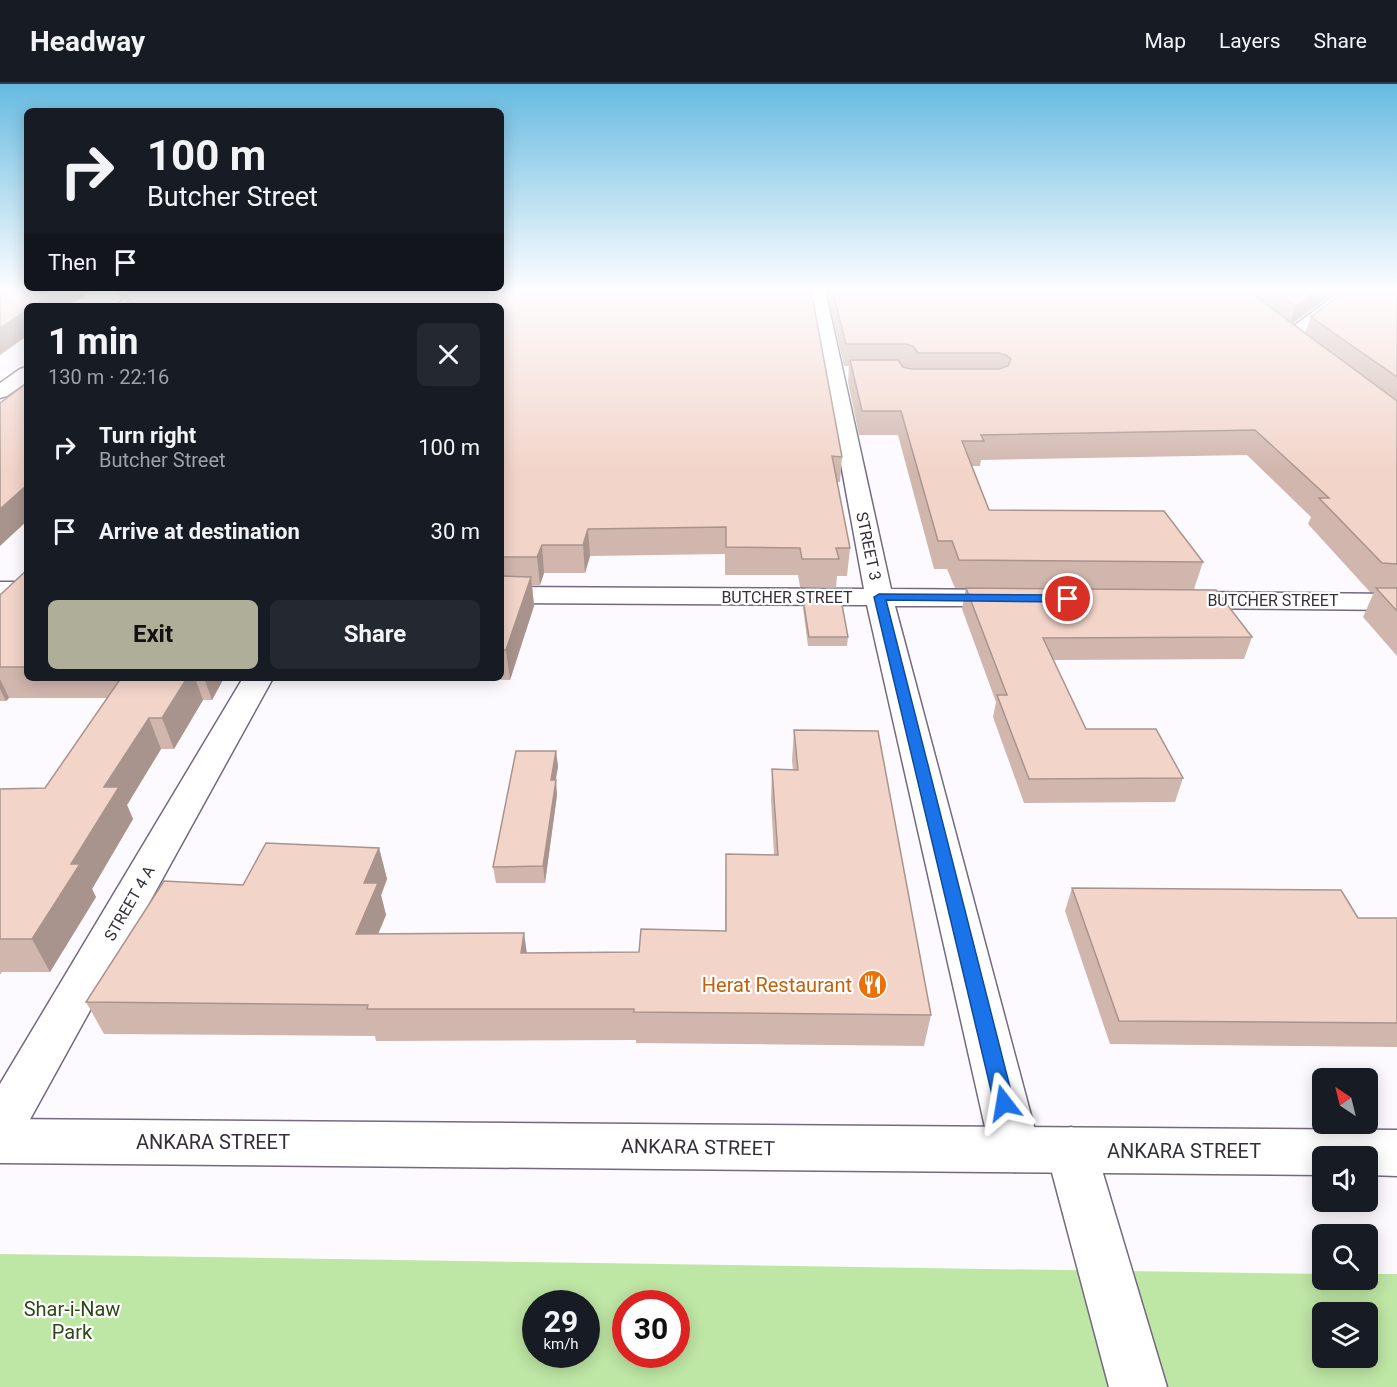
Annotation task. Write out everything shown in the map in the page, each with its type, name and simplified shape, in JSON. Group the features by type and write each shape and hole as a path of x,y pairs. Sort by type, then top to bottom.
{"street":[{"name":"STREET 3","path":"837,351 845,374 879,597 1016,1149"},
{"path":"0,590 24,590"},
{"name":"BUTCHER STREET","path":"504,595 1032,598"},
{"name":"BUTCHER STREET","path":"1150,599 1397,602"},
{"name":"STREET 4 A","path":"0,1128 256,681"},
{"name":"ANKARA STREET","path":"0,1141 1397,1153"},
{"path":"1071,1150 1138,1387"}],"green space":[{"name":"Shar-i-Naw Park","path":"0,1254 1312,1274 1312,1290 1378,1290 1378,1274 1397,1274 1397,1387 0,1387"}],"building":[{"path":"504,351 822,351 842,457 832,456 850,548 836,548 839,559 802,559 800,548 726,547 726,527 588,529 583,545 542,545 537,557 504,557"},
{"path":"916,351 1329,351 1397,401 1397,564 1382,563 1319,498 1329,498 1255,430 981,435 984,441 962,441 989,510 1164,511 1203,562 959,560 952,541 938,541 901,411 862,411 850,360 898,360 903,367 911,369 999,369 1008,366 1011,359 999,353 918,353"},
{"path":"1359,351 1397,351 1397,377"},
{"path":"24,385 24,488 0,509 0,403"},
{"path":"24,573 24,667 0,667 0,595"},
{"path":"504,576 531,577 506,650 504,650"},
{"path":"966,588 1216,590 1252,637 1043,638 1086,729 1156,729 1183,778 1029,779 997,695 1007,695"},
{"path":"1376,588 1397,588 1397,611"},
{"path":"803,599 841,599 848,637 809,637"},
{"path":"119,681 185,681 162,718 149,718 104,787 119,787 71,864 80,864 32,939 0,939 0,789 45,788"},
{"path":"794,730 878,731 931,1015 634,1012 634,1009 367,1009 368,1005 86,1002 164,881 243,885 266,843 379,848 364,883 378,883 356,934 524,933 521,953 639,952 641,929 726,931 726,854 778,855 772,769 798,770"},
{"path":"516,751 556,751 551,780 556,780 543,866 493,867"},
{"path":"1072,888 1341,890 1358,918 1397,918 1397,1023 1119,1021"}],"place":[{"name":"Herat Restaurant","path":"873,985"}],"route":[{"path":"1004,1103 879,597 1068,599"}]}
